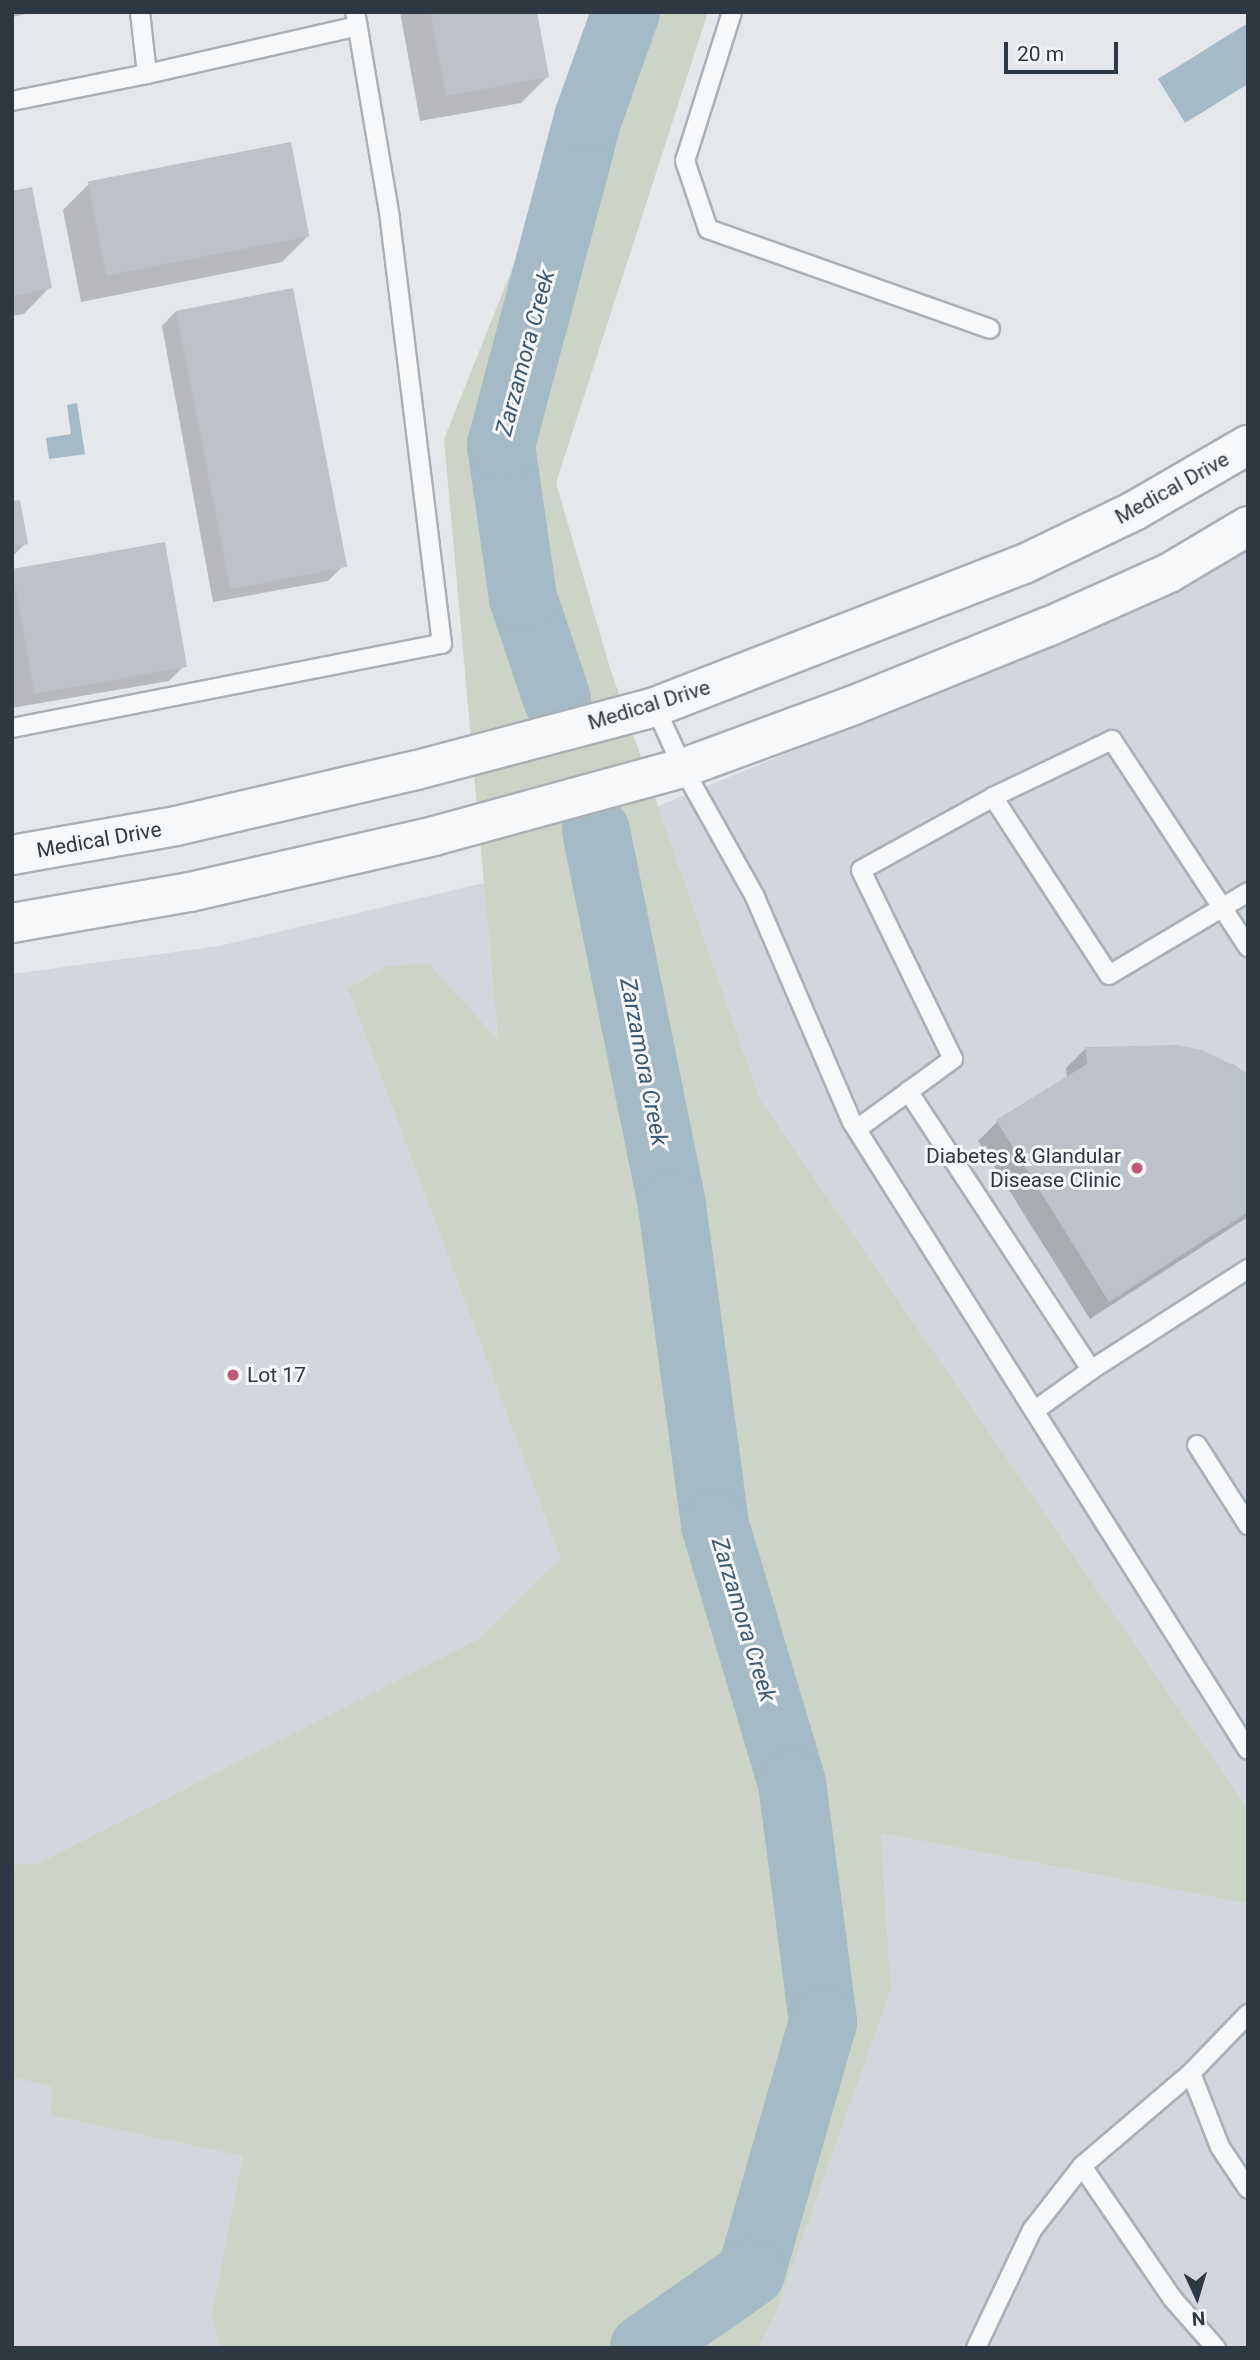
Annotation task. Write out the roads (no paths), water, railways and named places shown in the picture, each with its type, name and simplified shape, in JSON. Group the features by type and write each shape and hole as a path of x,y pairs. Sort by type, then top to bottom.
{"street":[{"name":"Medical Drive","path":"12,855 203,820 417,771 655,707 1022,565 1134,512 1248,445"},
{"path":"12,923 190,892 407,842 683,768 854,705 1075,616 1169,573 1248,526"}],"lane":[{"path":"140,12 147,74"},
{"path":"733,12 685,161 708,229 990,329"},
{"path":"12,102 147,74 356,19 390,218 442,644 12,728"},
{"path":"655,707 683,768 755,897 857,1129 1248,1750"},
{"path":"857,1129 953,1059 861,870 993,797 1112,740 1248,947"},
{"path":"993,797 1110,975 1248,892"},
{"path":"908,1091 1091,1370"},
{"path":"1034,1411 1091,1370 1248,1269"},
{"path":"1197,1445 1248,1525"},
{"path":"976,2348 1032,2230 1082,2166 1191,2073 1248,2014"},
{"path":"1191,2073 1220,2147 1248,2189"},
{"path":"1082,2166 1172,2298 1216,2348"}],"water":[{"path":"1248,23 1248,84 1185,123 1158,79"},
{"path":"77,403 85,454 49,459 46,438 71,434 67,405"}],"waterway":[{"name":"Zarzamora Creek","path":"557,699 523,598 501,445 588,118 626,12"},
{"name":"Zarzamora Creek","path":"596,831 672,1206 715,1525 792,1783 823,2022 751,2273 644,2348"}],"place":[{"name":"Diabetes & Glandular Disease Clinic","path":"1137,1168"},
{"name":"Lot 17","path":"233,1375"}]}
